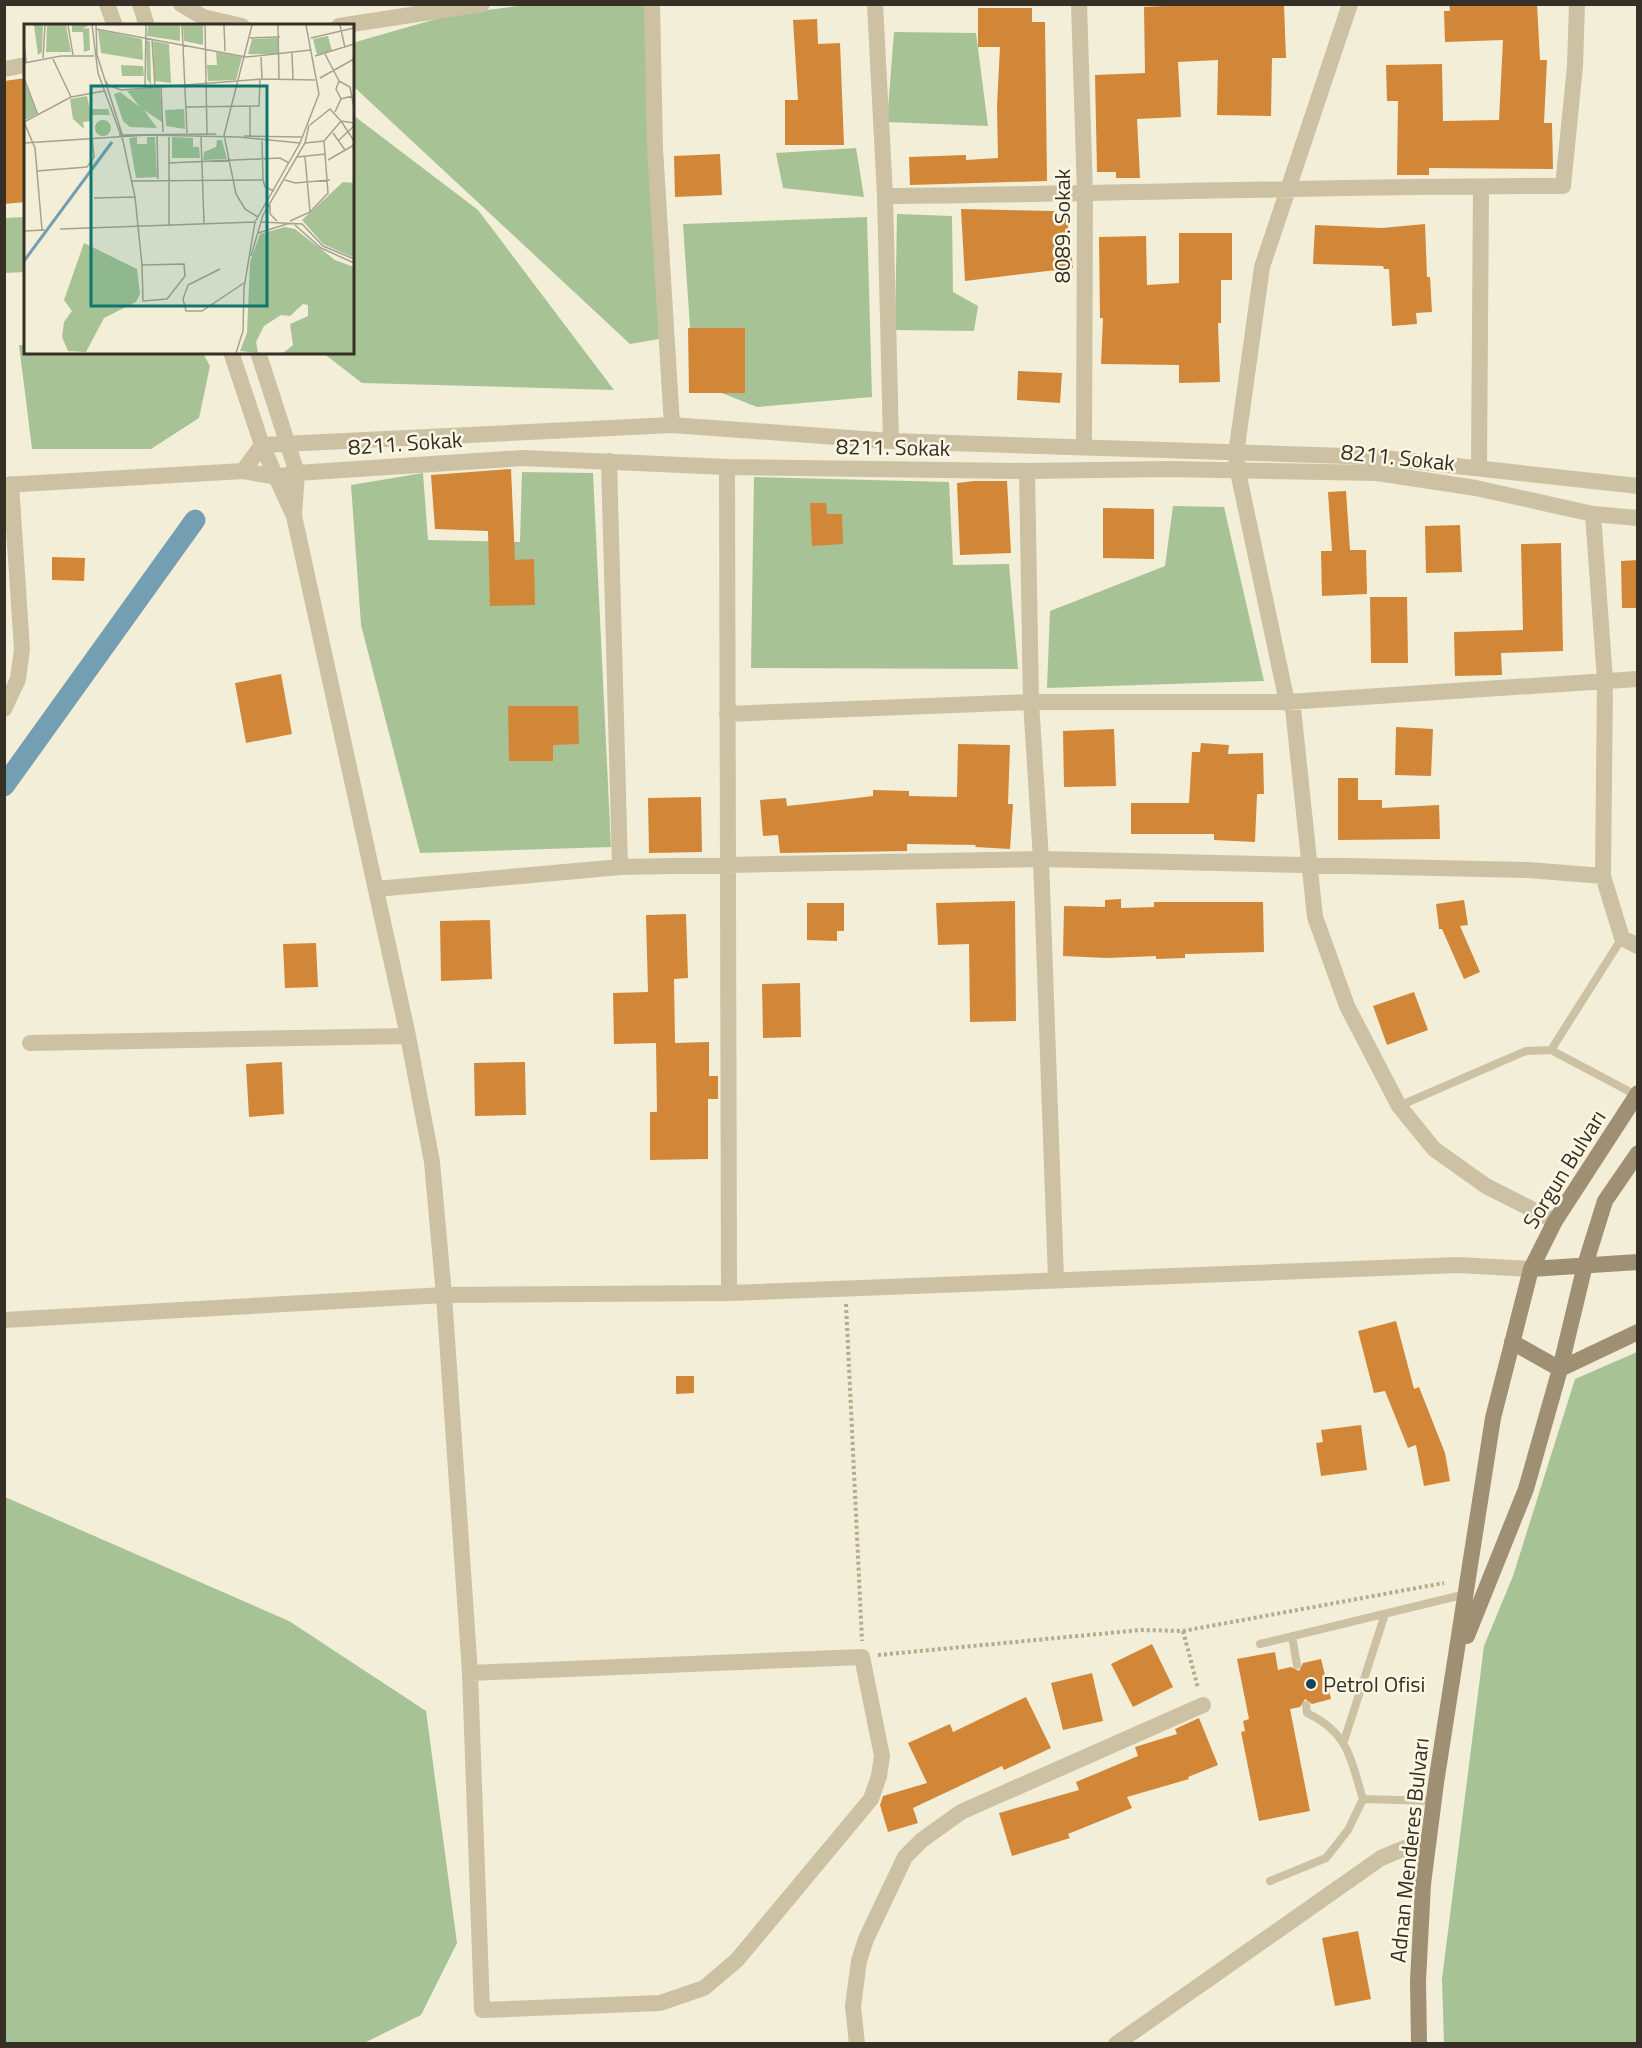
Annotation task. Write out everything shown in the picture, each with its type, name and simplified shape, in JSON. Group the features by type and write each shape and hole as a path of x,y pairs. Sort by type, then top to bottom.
{"main road":[{"name":"Sorgun Bulvarı","path":"1512,1342 1531,1269 1555,1221 1637,1094"},
{"name":"Adnan Menderes Bulvarı","path":"1456,1662 1526,1489 1560,1370 1585,1264 1605,1201 1638,1153"},
{"path":"1531,1269 1638,1262"},
{"path":"1512,1342 1560,1370 1638,1332"},
{"name":"Adnan Menderes Bulvarı","path":"1419,2043 1418,1981 1429,1838 1493,1418 1512,1342"}],"street":[{"path":"107,4 114,24"},
{"path":"140,4 146,24"},
{"path":"182,4 203,17 233,24"},
{"path":"352,24 482,4"},
{"path":"652,4 655,149 672,425"},
{"path":"875,4 885,196 891,441"},
{"name":"8089. Sokak","path":"1079,4 1085,194 1084,447"},
{"path":"1350,4 1286,187 1262,267 1236,454 1238,472 1287,702 1293,708 1314,917 1347,1006 1400,1106 1434,1149 1486,1186 1555,1221"},
{"path":"885,196 1085,194 1286,187 1563,186 1575,66 1576,4"},
{"path":"4,69 24,65"},
{"path":"1479,467 1481,186"},
{"path":"232,354 262,445 294,516 408,1036 432,1162 444,1295 470,1673 482,2010 645,2004 690,1995 727,1971 871,1799 879,1776 882,1756 862,1657 470,1673"},
{"path":"259,354 297,473 294,516"},
{"path":"243,471 262,445 288,441 672,425 891,441 1375,457 1638,486"},
{"name":"8211. Sokak","path":"276,477 297,473 523,458 727,467 1027,471 1168,469 1377,473 1476,488 1593,514 1638,518"},
{"path":"609,461 620,867"},
{"path":"727,467 729,1293"},
{"path":"4,709 18,679 22,649 8,484 243,471 276,477"},
{"path":"1027,471 1031,702 1041,859 1056,1279"},
{"path":"1593,514 1605,680 1603,876 1630,942"},
{"path":"727,714 1031,702 1287,702 1638,679"},
{"path":"376,889 620,867 1041,859 1528,870 1603,876"},
{"path":"30,1043 408,1036"},
{"path":"4,1320 444,1295 729,1293 1458,1265 1531,1269"},
{"path":"857,2043 853,2006 859,1961 866,1939 905,1857 922,1840 961,1812 1203,1706"},
{"path":"1116,2043 1381,1858 1429,1838"}],"lane":[{"path":"1551,1050 1630,942"},
{"path":"1400,1106 1526,1051 1551,1050 1637,1094"},
{"path":"1260,1644 1385,1614 1468,1586"},
{"path":"1344,1741 1385,1614"},
{"path":"1292,1636 1298,1665"},
{"path":"1270,1881 1326,1858 1348,1830 1363,1799 1344,1741 1324,1721 1307,1713 1306,1705"},
{"path":"1363,1799 1434,1801"}],"path":[{"path":"845,1288 862,1657 1141,1630 1183,1631 1468,1586"},
{"path":"1183,1631 1203,1706"}],"green space":[{"path":"526,5 645,5 659,339 630,344 354,87 354,42 450,15"},
{"path":"894,32 976,33 988,126 887,122"},
{"path":"354,116 478,210 614,390 362,383 324,354 354,354"},
{"path":"856,148 864,197 783,188 776,153"},
{"path":"897,214 952,216 953,292 978,306 974,331 895,330"},
{"path":"24,217 24,272 5,273 5,218"},
{"path":"867,217 872,397 757,407 709,388 693,372 683,224"},
{"path":"19,345 24,345 24,354 204,354 210,366 199,418 151,449 32,449"},
{"path":"522,472 593,473 611,847 420,853 361,625 351,485 423,473 428,540 520,542"},
{"path":"754,477 949,482 953,565 1009,564 1018,669 751,668"},
{"path":"1173,506 1224,507 1264,681 1047,688 1050,611 1165,566"},
{"path":"1637,1352 1637,2043 1444,2043 1442,1979 1484,1646 1513,1576 1575,1379"},
{"path":"5,1497 289,1621 426,1711 457,1943 421,2015 364,2043 5,2043"}],"building":[{"path":"1201,4 1284,5 1286,58 1272,58 1271,116 1217,115 1218,60 1178,62 1181,117 1137,119 1140,178 1116,178 1116,172 1097,172 1095,75 1145,73 1144,7"},
{"path":"1449,4 1537,4 1540,60 1547,60 1544,123 1552,123 1553,169 1429,168 1429,175 1397,175 1398,101 1387,101 1386,65 1442,64 1443,121 1499,120 1503,40 1445,42 1444,11 1450,11"},
{"path":"978,8 1032,8 1032,22 1045,22 1047,181 910,185 909,157 966,155 966,160 998,158 997,106 1000,47 978,47"},
{"path":"817,19 818,44 840,43 844,145 785,145 785,100 798,100 793,20"},
{"path":"24,78 24,202 4,204 4,81"},
{"path":"720,154 722,195 675,197 674,156"},
{"path":"961,209 1054,211 1067,219 1073,268 965,281"},
{"path":"1425,224 1427,277 1430,277 1432,312 1416,313 1417,324 1392,326 1389,269 1384,269 1383,266 1313,264 1315,225 1382,228"},
{"path":"1179,233 1232,233 1232,280 1221,280 1221,323 1218,323 1220,382 1179,383 1179,365 1101,364 1103,318 1100,318 1099,237 1146,236 1147,285 1179,283"},
{"path":"688,328 745,328 745,393 689,393"},
{"path":"1018,371 1062,373 1060,403 1017,400"},
{"path":"511,469 515,560 534,559 535,605 490,606 488,531 435,529 431,475"},
{"path":"1007,481 1011,553 960,555 957,483"},
{"path":"1346,491 1350,550 1366,550 1367,594 1322,596 1321,551 1332,551 1328,492"},
{"path":"810,503 826,503 827,514 842,514 843,544 812,546"},
{"path":"1103,508 1154,509 1154,559 1103,558"},
{"path":"1460,525 1462,572 1426,573 1425,526"},
{"path":"1561,543 1563,651 1501,653 1502,675 1455,676 1454,632 1523,630 1521,544"},
{"path":"52,557 85,558 84,581 52,580"},
{"path":"1638,560 1638,608 1622,608 1621,561"},
{"path":"1370,597 1407,597 1408,663 1371,663"},
{"path":"281,674 292,734 246,743 235,683"},
{"path":"508,706 578,706 579,744 553,745 553,761 509,761"},
{"path":"1396,727 1433,729 1431,776 1395,775"},
{"path":"1114,729 1116,786 1064,787 1063,731"},
{"path":"1201,743 1229,745 1228,754 1263,753 1264,794 1257,794 1255,842 1214,840 1214,834 1131,834 1131,803 1189,803 1192,752 1200,752"},
{"path":"958,744 1010,745 1008,804 1013,804 1010,849 975,847 976,845 907,844 907,851 780,853 778,835 763,836 760,800 786,798 787,806 873,796 873,790 909,791 909,796 957,797"},
{"path":"1338,778 1358,778 1358,800 1382,800 1382,808 1439,805 1440,839 1338,840"},
{"path":"701,797 702,852 649,853 648,798"},
{"path":"1121,899 1121,908 1154,907 1154,902 1263,902 1264,952 1185,954 1185,958 1156,959 1156,956 1107,958 1063,956 1064,906 1105,907 1105,900"},
{"path":"1464,900 1468,925 1460,926 1480,972 1464,979 1442,929 1439,929 1436,904"},
{"path":"1015,901 1016,1021 970,1022 969,944 938,945 936,903"},
{"path":"807,903 844,903 844,931 837,931 837,941 807,940"},
{"path":"686,914 688,978 674,979 675,1043 709,1042 709,1076 718,1076 718,1099 708,1099 708,1159 650,1160 650,1112 657,1112 656,1043 614,1044 613,993 648,992 646,915"},
{"path":"490,920 492,979 441,981 440,921"},
{"path":"316,943 318,987 285,988 283,944"},
{"path":"800,983 801,1037 763,1038 762,984"},
{"path":"1414,992 1428,1030 1387,1045 1373,1006"},
{"path":"282,1062 284,1114 249,1117 246,1064"},
{"path":"525,1062 526,1115 475,1116 474,1063"},
{"path":"1396,1321 1414,1389 1419,1387 1445,1453 1450,1481 1424,1486 1416,1445 1408,1448 1385,1391 1374,1393 1358,1331"},
{"path":"676,1376 694,1376 694,1393 676,1394"},
{"path":"1361,1425 1367,1470 1321,1476 1316,1443 1323,1442 1321,1430"},
{"path":"1152,1644 1173,1687 1133,1707 1111,1664"},
{"path":"1275,1652 1278,1670 1291,1667 1299,1671 1303,1663 1321,1659 1331,1699 1312,1704 1305,1699 1300,1707 1290,1709 1310,1811 1259,1821 1241,1732 1245,1731 1243,1721 1249,1719 1237,1659"},
{"path":"1092,1673 1103,1721 1063,1730 1051,1683"},
{"path":"1026,1697 1051,1748 1004,1770 1002,1766 913,1808 918,1823 888,1832 880,1805 883,1796 927,1783 908,1743 950,1724 953,1732"},
{"path":"1199,1718 1218,1765 1188,1777 1189,1779 1127,1797 1132,1808 1068,1834 1070,1838 1012,1856 999,1813 1079,1790 1076,1782 1138,1756 1135,1747 1177,1734 1175,1729"},
{"path":"1358,1931 1371,1999 1335,2006 1322,1938"}],"waterway":[{"path":"4,786 195,520"}],"place":[{"name":"Petrol Ofisi","path":"1311,1684"}]}
